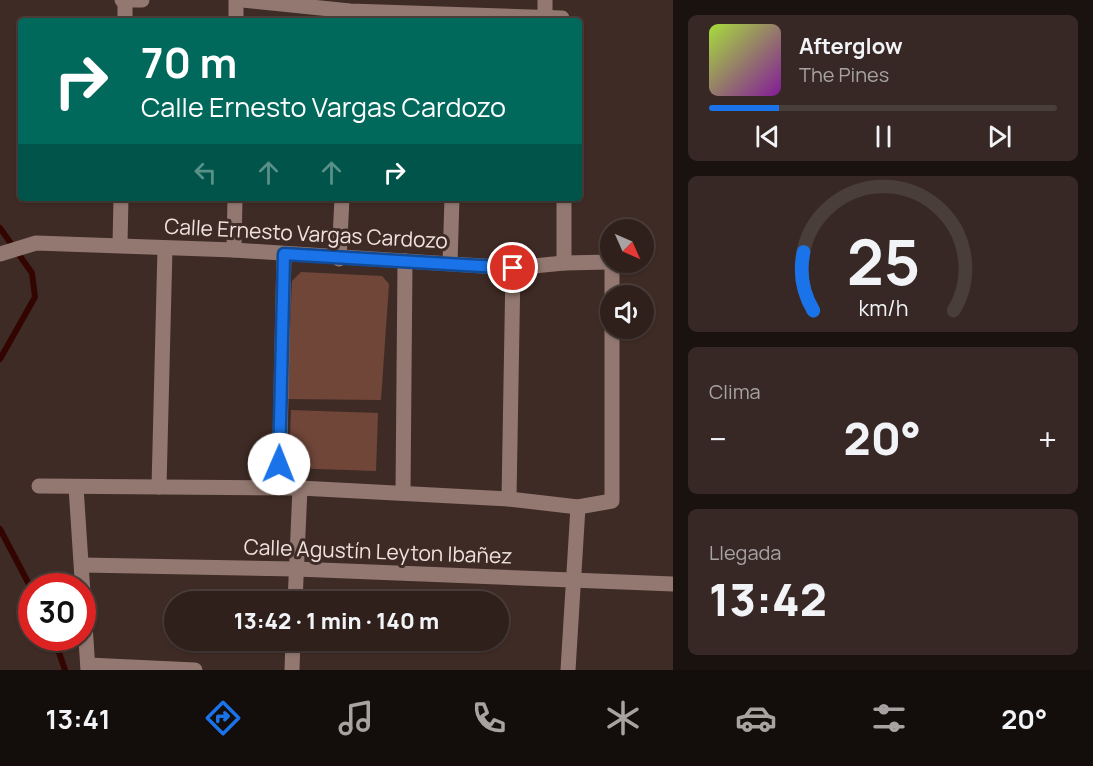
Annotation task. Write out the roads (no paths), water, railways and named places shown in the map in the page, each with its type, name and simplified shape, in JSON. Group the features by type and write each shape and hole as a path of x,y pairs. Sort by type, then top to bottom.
{"street":[{"path":"125,18 124,0 142,0"},
{"path":"236,0 236,18"},
{"path":"243,0 350,11 455,11 551,18"},
{"path":"545,0 545,17"},
{"path":"120,244 121,201"},
{"path":"234,250 235,201"},
{"path":"339,259 342,201"},
{"path":"450,263 452,201"},
{"path":"564,201 564,263"},
{"name":"Calle Ernesto Vargas Cardozo","path":"0,254 36,243 120,244 513,268 600,262"},
{"path":"159,487 165,248"},
{"path":"279,487 284,254"},
{"path":"403,493 405,261"},
{"path":"509,499 513,268"},
{"path":"39,486 279,487 509,499 578,507 612,501 612,339"},
{"path":"76,487 88,667 195,670"},
{"path":"295,591 300,488"},
{"path":"568,670 578,507"},
{"name":"Calle Agustín Leyton Ibañez","path":"82,566 296,569 673,584"},
{"path":"292,670 293,651"}],"waterway":[{"path":"0,228 32,273 35,297 0,359"},
{"path":"0,529 23,573"},
{"path":"58,651 65,670"}]}
